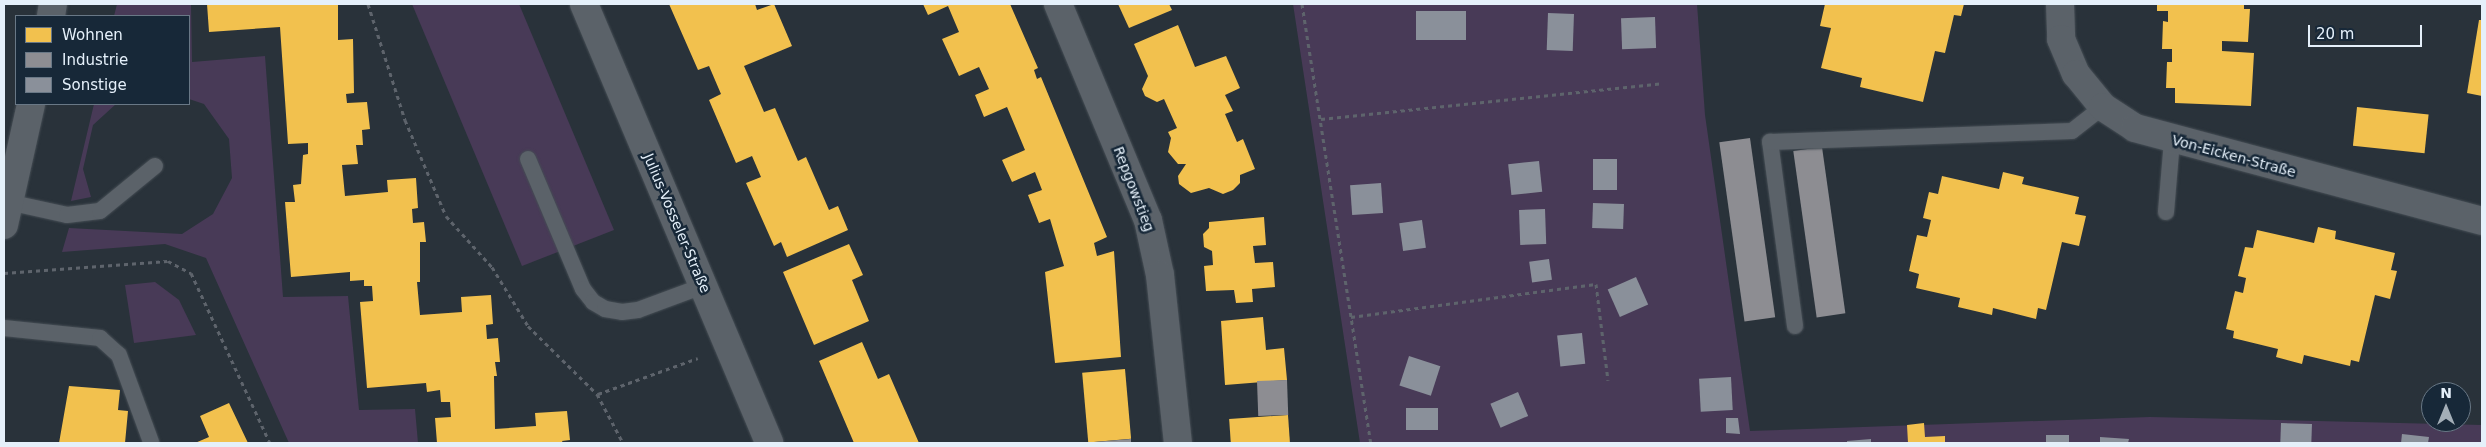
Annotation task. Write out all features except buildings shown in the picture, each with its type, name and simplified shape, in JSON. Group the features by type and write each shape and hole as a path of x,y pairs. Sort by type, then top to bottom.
{"street":[{"name":"Julius-Vosseler-Straße","path":"584,4 770,443"},
{"name":"Repgowstieg","path":"1058,4 1148,220 1160,276 1178,443"},
{"name":"Von-Eicken-Straße","path":"2060,4 2061,39 2076,74 2102,107 2135,128 2172,140 2482,221"},
{"path":"6,213 31,105"}],"lane":[{"path":"1795,326 1770,142 2072,131 2102,107"},
{"path":"2166,212 2172,140"},
{"path":"528,159 583,289 592,302 605,309 622,312 638,310 703,286"},
{"path":"6,213 67,215 100,211 155,166"},
{"path":"4,328 100,338 119,355 151,442"}],"path":[{"path":"368,4 405,120 446,216 492,267 528,326 598,394 623,443"},
{"path":"1302,4 1371,443"},
{"path":"1320,119 1662,83"},
{"path":"4,274 168,261 191,273 270,443"},
{"path":"1351,317 1596,284 1608,380"},
{"path":"598,394 674,367"}],"shaded area":[{"path":"117,4 191,4 192,62 265,56 283,297 348,296 359,410 415,409 418,443 289,443 206,258 165,244 62,252 69,228 182,234 213,214 232,178 229,139 204,104 190,99 190,15 114,15"},
{"path":"412,4 519,4 614,230 522,266"},
{"path":"1293,4 1697,4 1705,115 1750,431 2150,417 2421,424 2421,432 2471,432 2471,425 2482,425 2482,443 1360,443"},
{"path":"94,105 115,105 93,125 83,169 91,197 71,201"},
{"path":"155,282 179,300 196,335 134,343 125,285"}]}
